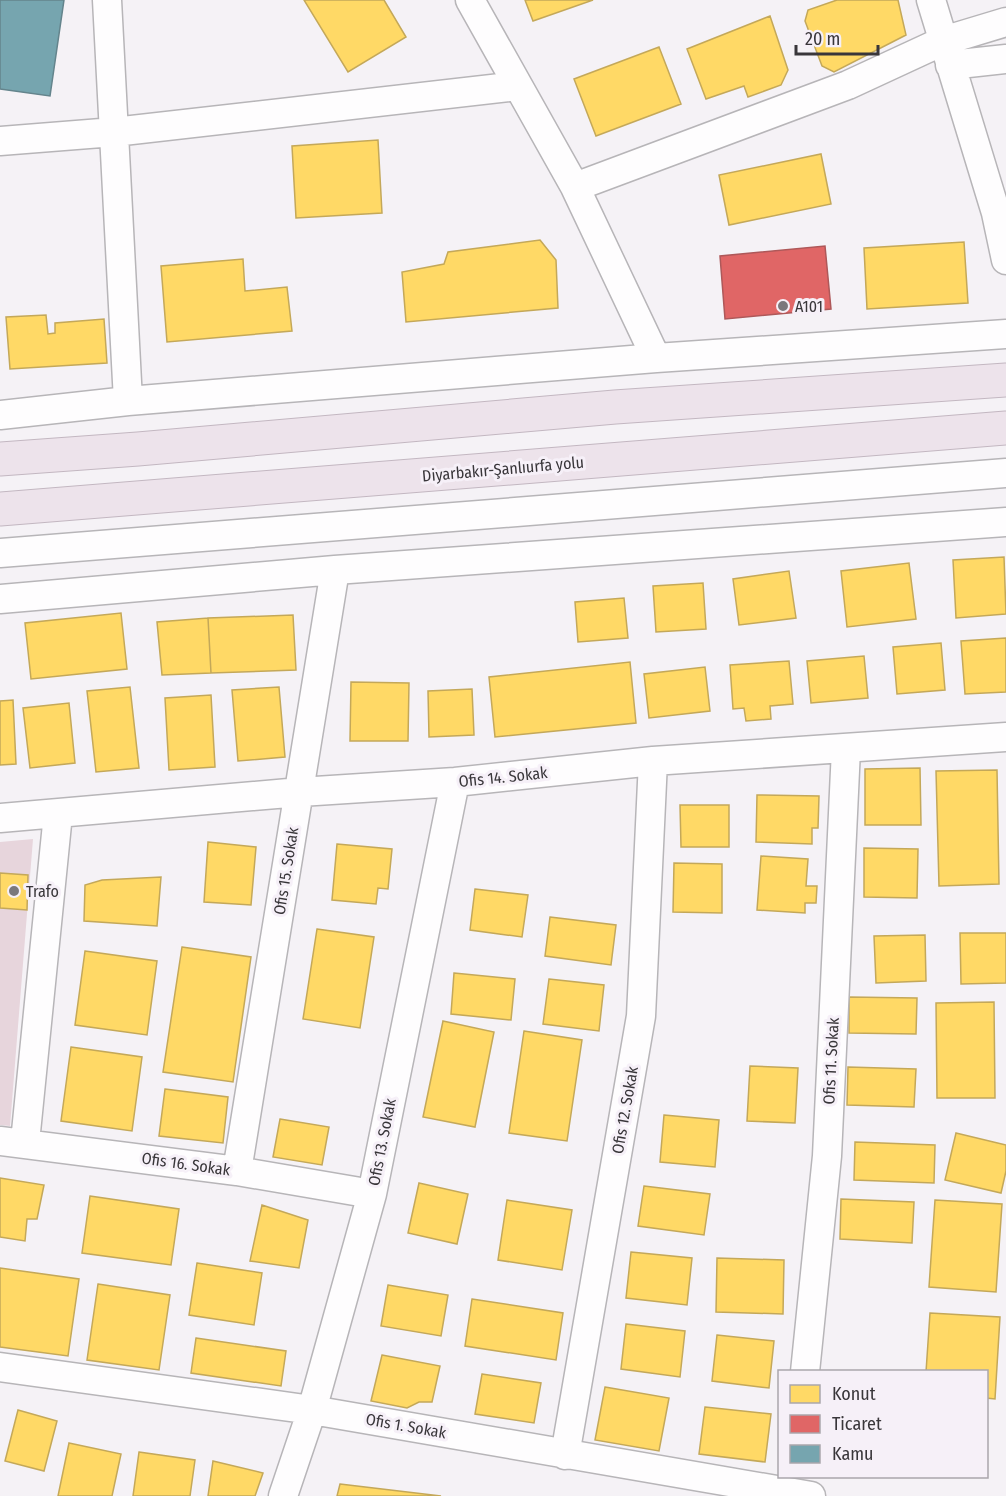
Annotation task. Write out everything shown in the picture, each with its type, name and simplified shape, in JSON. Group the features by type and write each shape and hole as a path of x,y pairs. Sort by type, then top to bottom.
{"highway":[{"path":"0,459 615,407 1006,380"},
{"name":"Diyarbakır-Şanlıurfa yolu","path":"0,509 1006,428"}],"street":[{"path":"107,0 128,401"},
{"path":"470,0 575,187 656,358"},
{"path":"931,0 996,213 1006,260"},
{"path":"575,187 848,85 946,53 1006,22"},
{"path":"946,53 1006,59"},
{"path":"0,141 114,132 518,86"},
{"path":"0,415 128,401 656,358 1006,334"},
{"path":"0,553 1006,473"},
{"path":"0,599 335,570 1006,522"},
{"name":"Ofis 15. Sokak","path":"237,1171 335,570"},
{"name":"Ofis 14. Sokak","path":"0,818 300,792 455,782 653,761 1006,737"},
{"name":"Ofis 11. Sokak","path":"805,1370 827,1156 846,749"},
{"name":"Ofis 12. Sokak","path":"565,1455 641,1016 653,761"},
{"name":"Ofis 13. Sokak","path":"283,1496 312,1410 372,1194 455,782"},
{"path":"13,1142 58,814"},
{"name":"Ofis 16. Sokak","path":"13,1142 237,1171 372,1194"},
{"name":"Ofis 1. Sokak","path":"0,1367 312,1410 565,1455 799,1489"}],"shaded area":[{"path":"33,839 10,1126 0,1125 0,842"}],"building: Konut":[{"path":"304,0 384,0 406,37 348,72"},
{"path":"525,0 593,0 533,21"},
{"path":"837,0 898,0 906,35 834,72 822,66 805,21 808,10"},
{"path":"770,16 788,70 781,85 748,97 744,86 706,99 687,49"},
{"path":"659,47 681,104 596,136 574,79"},
{"path":"378,140 382,213 296,218 292,146"},
{"path":"821,154 831,204 729,225 719,175"},
{"path":"540,240 556,260 558,308 406,322 402,272 444,264 448,252"},
{"path":"964,242 968,303 867,309 864,248"},
{"path":"243,259 245,291 287,287 292,331 167,342 161,266"},
{"path":"46,315 48,334 55,333 55,323 104,319 107,363 10,369 6,317"},
{"path":"1004,557 1006,614 956,618 953,560"},
{"path":"909,563 916,619 847,627 841,571"},
{"path":"789,571 796,618 739,625 733,579"},
{"path":"703,583 706,629 656,632 653,586"},
{"path":"624,598 628,638 578,642 575,602"},
{"path":"121,613 127,669 31,679 25,623"},
{"path":"293,615 296,670 211,673 208,618"},
{"path":"208,618 211,673 162,675 157,622"},
{"path":"1006,638 1006,692 965,694 961,641"},
{"path":"941,643 945,690 897,694 893,647"},
{"path":"864,656 868,698 811,703 807,661"},
{"path":"789,661 793,704 770,706 771,719 746,721 744,708 733,709 730,665"},
{"path":"630,662 636,723 495,737 489,677"},
{"path":"705,667 710,711 649,718 644,674"},
{"path":"351,682 409,683 408,741 350,741"},
{"path":"130,687 139,768 96,772 87,691"},
{"path":"279,687 285,757 238,761 232,690"},
{"path":"472,689 474,735 429,737 428,691"},
{"path":"211,695 215,767 169,770 165,698"},
{"path":"13,700 16,764 0,765 0,701"},
{"path":"69,703 75,763 30,768 23,708"},
{"path":"920,768 921,825 865,825 865,769"},
{"path":"997,770 999,884 939,886 936,771"},
{"path":"757,795 819,796 818,828 812,828 812,844 756,842"},
{"path":"680,805 729,805 729,847 681,847"},
{"path":"208,842 256,847 251,905 204,902"},
{"path":"337,844 392,849 388,889 378,888 376,904 332,900"},
{"path":"864,848 918,849 917,898 864,897"},
{"path":"761,856 808,859 806,886 817,886 816,903 805,903 805,913 757,910"},
{"path":"674,863 722,864 722,913 673,912"},
{"name":"Trafo","path":"0,873 28,875 27,910 0,908"},
{"path":"161,877 157,926 84,921 85,885 102,880"},
{"path":"475,889 528,895 522,937 470,930"},
{"path":"550,917 616,925 611,965 545,956"},
{"path":"317,929 374,937 360,1028 303,1019"},
{"path":"960,933 1006,933 1006,983 961,984"},
{"path":"925,935 926,981 876,983 874,936"},
{"path":"182,947 251,957 233,1082 163,1072"},
{"path":"85,951 157,961 147,1035 75,1025"},
{"path":"454,973 515,979 511,1020 451,1014"},
{"path":"549,979 604,985 599,1031 543,1024"},
{"path":"849,997 917,998 916,1034 849,1033"},
{"path":"994,1002 995,1098 937,1098 936,1003"},
{"path":"443,1021 494,1032 475,1127 423,1117"},
{"path":"524,1031 582,1040 567,1141 509,1133"},
{"path":"71,1047 142,1057 132,1131 61,1121"},
{"path":"750,1066 798,1068 795,1123 747,1121"},
{"path":"848,1067 916,1069 914,1107 847,1105"},
{"path":"165,1089 228,1097 223,1143 159,1136"},
{"path":"664,1115 719,1120 715,1167 660,1162"},
{"path":"280,1119 329,1127 322,1165 273,1157"},
{"path":"956,1133 1006,1145 1006,1171 1001,1193 945,1180"},
{"path":"855,1142 935,1145 934,1183 854,1180"},
{"path":"0,1178 44,1185 37,1219 27,1219 25,1241 0,1237"},
{"path":"419,1183 468,1194 457,1244 408,1233"},
{"path":"644,1186 710,1194 704,1235 638,1226"},
{"path":"90,1196 179,1209 171,1265 82,1253"},
{"path":"841,1199 914,1202 912,1243 840,1239"},
{"path":"507,1200 572,1210 562,1270 498,1260"},
{"path":"935,1200 1002,1204 996,1292 929,1287"},
{"path":"262,1205 308,1220 299,1268 250,1261"},
{"path":"631,1252 692,1258 687,1305 626,1298"},
{"path":"717,1258 784,1260 783,1314 716,1312"},
{"path":"197,1263 262,1273 254,1325 189,1315"},
{"path":"0,1268 79,1279 68,1356 0,1347"},
{"path":"98,1284 170,1295 159,1370 87,1360"},
{"path":"388,1285 448,1295 441,1336 381,1326"},
{"path":"472,1299 563,1313 556,1360 465,1346"},
{"path":"930,1313 1000,1317 995,1399 988,1398 988,1370 926,1370"},
{"path":"626,1324 685,1331 680,1377 621,1369"},
{"path":"717,1335 774,1341 769,1388 712,1381"},
{"path":"196,1338 286,1351 281,1386 191,1373"},
{"path":"382,1355 440,1366 432,1402 419,1402 407,1408 371,1401"},
{"path":"482,1374 541,1383 534,1423 475,1414"},
{"path":"605,1387 669,1398 659,1451 595,1440"},
{"path":"705,1407 771,1414 765,1462 699,1454"},
{"path":"18,1410 57,1421 44,1471 5,1461"},
{"path":"69,1443 121,1454 112,1496 58,1496"},
{"path":"139,1452 195,1460 190,1496 133,1496"},
{"path":"213,1461 263,1473 255,1496 208,1496"},
{"path":"340,1484 441,1496 337,1496"}],"building: Ticaret":[{"path":"825,246 831,309 725,319 720,256"}],"building: Kamu":[{"path":"0,0 64,0 50,96 0,89"}],"place":[{"name":"A101","path":"783,306"},
{"name":"Trafo","path":"14,891"}]}
